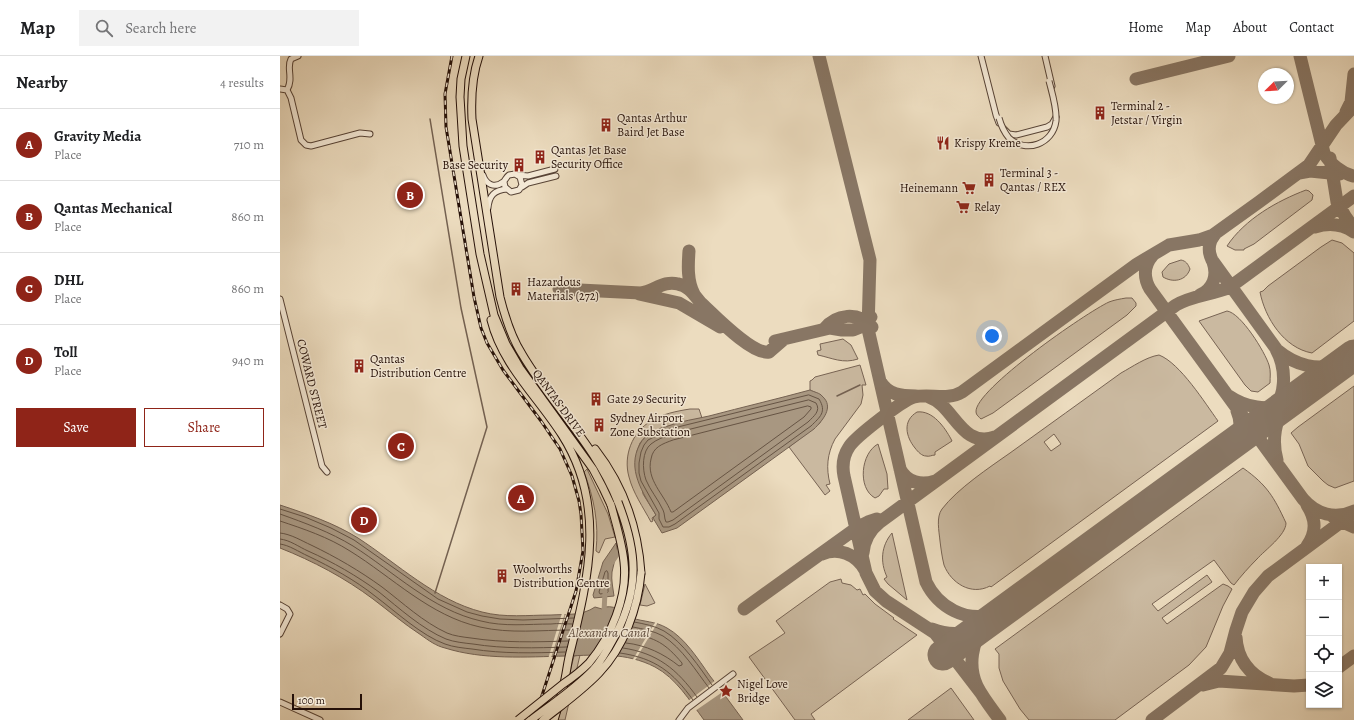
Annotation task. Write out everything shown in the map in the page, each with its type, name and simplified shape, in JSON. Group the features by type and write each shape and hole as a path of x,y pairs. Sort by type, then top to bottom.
{"highway":[{"name":"QANTAS DRIVE","path":"466,56 460,97 466,169 480,254 495,318 511,353 593,469 611,505 620,534 624,563 622,594 612,624 603,642 580,672 518,720"},
{"name":"QANTAS DRIVE","path":"479,56 471,99 472,119 500,297 506,320 521,353 537,378 595,457 621,501 630,538 634,573 631,594 622,622 602,660 585,678 531,720"},
{"path":"486,284 490,315 494,331 502,349 513,368 569,445 581,472 587,495 590,516 588,568 583,602 554,720"},
{"path":"543,720 582,689 606,666 624,634 634,611 640,584 640,558 635,530 621,501"}],"street":[{"path":"298,56 291,58 289,62 291,82 288,90 301,140 306,145 311,146 360,133 370,134"},
{"path":"982,56 996,116 1004,130 1009,134 1016,135 1044,128 1050,125 1056,118 1057,107 1043,56"},
{"path":"982,56 1001,125 1009,138 1018,143 1030,146 1043,142 1049,137 1056,122 1056,111 1043,56"},
{"path":"280,89 288,90"},
{"path":"480,166 486,182 494,186 504,182 509,175 513,174 528,176 553,169 554,176 528,183 517,191 513,192 507,189 499,190 491,196 488,220"},
{"path":"518,175 522,180 521,188"},
{"path":"504,182 507,189"},
{"name":"COWARD STREET","path":"280,299 322,466 327,472"},
{"path":"280,605 287,609 290,614 280,634"},
{"path":"679,720 683,713 691,706 733,674"},
{"path":"280,702 320,720"}],"shaded area":[{"path":"1306,190 1313,195 1312,200 1254,244 1244,250 1235,250 1227,246 1234,236 1252,219 1273,205"},
{"path":"1332,240 1342,243 1354,253 1354,321 1312,353 1293,345 1277,330 1266,312 1260,292"},
{"path":"1181,260 1187,263 1190,269 1186,276 1179,280 1171,280 1163,277 1162,272 1169,264"},
{"path":"1132,298 1136,303 1136,306 1127,315 993,413 981,419 977,415 976,412 980,401 1011,370 1079,320 1109,302"},
{"path":"1227,311 1233,313 1239,318 1252,334 1267,359 1270,372 1270,383 1258,392 1251,391 1245,385 1199,321"},
{"path":"843,339 851,345 858,359 842,361 818,355 817,351 821,350 820,344"},
{"path":"1159,355 1167,359 1175,366 1192,384 1218,421 991,587 990,586 983,589 969,588 962,586 951,577 944,565 938,524 940,512 948,501 965,486 1121,373 1139,362","holes":["1054,434 1061,444 1051,451 1044,442"]},
{"path":"860,365 866,385 862,385 863,395 861,404 835,439 830,450 828,472 830,484 826,485 830,491 825,495 789,447 820,423 822,396 810,390 810,381 815,377"},
{"path":"1354,386 1354,481 1335,488 1323,481 1308,466 1299,444 1291,433"},
{"path":"690,409 699,409 702,418 661,428 645,437 640,443 637,451 643,494 656,515 652,518 653,521 651,522 629,477 627,469 628,453 634,438 639,431 651,421 665,415"},
{"path":"917,412 928,414 938,421 952,441 935,452 935,455 922,455 909,439 907,424 912,416"},
{"path":"878,444 887,474 888,489 884,489 879,496 875,498 865,487 863,471 868,455 872,448"},
{"path":"1243,468 1264,486 1278,506 1286,523 1283,532 1248,568 1234,585 1214,560 1152,604 1158,611 1207,575 1212,582 1162,618 1167,624 1223,584 1232,589 1223,606 1206,647 1189,665 1115,720 1029,720 1020,709 1003,681 999,668 999,654 995,649"},
{"path":"587,469 608,514 615,537 605,539 599,553 596,551 597,530 595,511 591,491 584,472"},
{"path":"892,533 907,600 884,579 887,577 883,566 883,554 888,538"},
{"path":"841,579 842,583 851,585 857,590 860,589 863,595 865,594 875,604 894,618 893,619 917,635 811,714 815,720 795,720 749,657 785,633 776,621 830,582"},
{"path":"645,584 655,603 647,606 640,605"},
{"path":"580,655 565,720 558,720 574,656"},
{"path":"951,688 974,720 908,720"}],"water":[{"path":"810,390 821,395 826,400 827,405 826,414 814,429 677,528 662,533 653,518 656,515 646,498 635,472 636,453 645,437 656,430 678,423"},
{"name":"Alexandra Canal","path":"280,505 320,519 349,533 373,548 417,580 448,599 482,612 508,616 525,616 580,613 595,607 602,609 605,607 613,607 632,618 663,626 674,632 691,649 743,720 704,720 682,690 670,677 655,667 633,659 600,655 520,657 489,656 459,652 438,646 340,577 305,558 280,548"},
{"path":"616,543 618,553 616,555 612,570 614,596 594,598 593,595 603,562"}],"pier":[{"path":"562,613 565,613 551,658 548,659"},
{"path":"566,613 570,613 556,658 553,658"},
{"path":"656,621 658,622 634,662 632,661"},
{"name":"Nigel Love Bridge","path":"716,680 724,691 695,711 688,701"}],"waterway":[{"path":"430,119 461,308 487,427 435,593"},
{"path":"837,396 860,385"},
{"path":"612,562 622,547"},
{"path":"604,612 605,592"}],"taxiway":[{"path":"819,56 870,260 868,329 926,582 938,599 954,611 963,614 973,616 994,614 1016,601"},
{"path":"1136,79 1229,56"},
{"path":"1300,56 1324,153 1337,168 1353,176"},
{"path":"1346,112 1351,102 1354,74"},
{"path":"981,693 935,633 886,601 875,591 866,573 844,476 843,469 845,454 849,447 869,428 890,412 914,397 950,396 962,392 1137,264 1169,245 1199,240 1213,235 1309,165 1336,125 1354,106"},
{"path":"1330,158 1337,202 1354,229"},
{"path":"1299,173 1310,171 1340,174"},
{"path":"863,553 868,536 873,528 880,522 1176,305 1189,299 1230,287 1354,196"},
{"path":"1315,227 1335,225 1345,227 1354,232"},
{"path":"1217,232 1212,238 1209,249 1212,260 1277,350 1291,360 1307,366 1323,367 1340,363"},
{"path":"689,251 689,278 694,294"},
{"path":"1153,255 1146,267 1146,280 1150,289 1303,499 1320,512 1326,514 1340,515 1354,511"},
{"path":"1200,295 1211,286 1215,277 1213,262"},
{"path":"559,289 641,293 668,283 678,284 682,285 694,294 701,303 724,325 743,341 753,347 769,352 784,339"},
{"path":"639,294 679,303 720,327"},
{"path":"824,329 835,320 847,316 860,318 872,327"},
{"path":"775,341 830,328 853,330 863,326 871,317"},
{"path":"1250,431 1267,417 1275,408 1282,392 1282,366 1276,349"},
{"path":"1333,369 1354,353"},
{"path":"880,381 883,386 895,394 916,396"},
{"path":"1229,396 1242,403 1264,408 1279,406 1302,392"},
{"path":"929,397 945,408 966,432 974,437 983,439 995,437"},
{"path":"1277,460 1275,453 1275,430 1280,416 1288,404"},
{"path":"1222,450 1238,434 1240,424 1237,411"},
{"path":"900,469 906,477 915,482 925,483 935,481"},
{"path":"1307,505 1314,520 1314,531 1307,546"},
{"path":"1152,720 1221,668 1230,653 1242,612 1254,592 1268,576 1352,514"},
{"path":"1334,518 1354,527"},
{"path":"744,609 858,527 877,519"},
{"path":"822,554 834,551 846,553 857,560 865,570"},
{"path":"999,615 981,631 977,639 972,654 972,671 977,686 1000,720"},
{"path":"932,629 946,633 959,633 972,630 985,623"},
{"path":"1236,637 1239,652 1245,665 1262,680 1269,683"},
{"path":"1342,665 1354,656"},
{"path":"1203,685 1219,681 1294,686 1306,685"}],"runway":[{"path":"943,655 1354,355"}],"railway":[{"path":"452,56 445,94 446,127 474,297 481,328 487,343 503,370 560,449 572,476 581,514 583,551 576,591 534,720"}],"place":[{"name":"Terminal 2 - Jetstar / Virgin","path":"1100,113"},
{"name":"Qantas Arthur Baird Jet Base","path":"606,125"},
{"name":"Krispy Kreme","path":"943,143"},
{"name":"Qantas Jet Base Security Office","path":"540,157"},
{"name":"Base Security","path":"519,165"},
{"name":"Terminal 3 - Qantas / REX","path":"989,180"},
{"name":"Heinemann","path":"969,188"},
{"name":"Qantas Mechanical","path":"410,195"},
{"name":"Relay","path":"963,207"},
{"name":"Hazardous Materials (272)","path":"516,289"},
{"name":"Qantas Distribution Centre","path":"359,366"},
{"name":"Gate 29 Security","path":"596,399"},
{"name":"Sydney Airport Zone Substation","path":"599,425"},
{"name":"DHL","path":"401,446"},
{"name":"Gravity Media","path":"521,498"},
{"name":"Toll","path":"364,520"},
{"name":"Woolworths Distribution Centre","path":"502,576"},
{"name":"Nigel Love Bridge","path":"726,691"}]}
